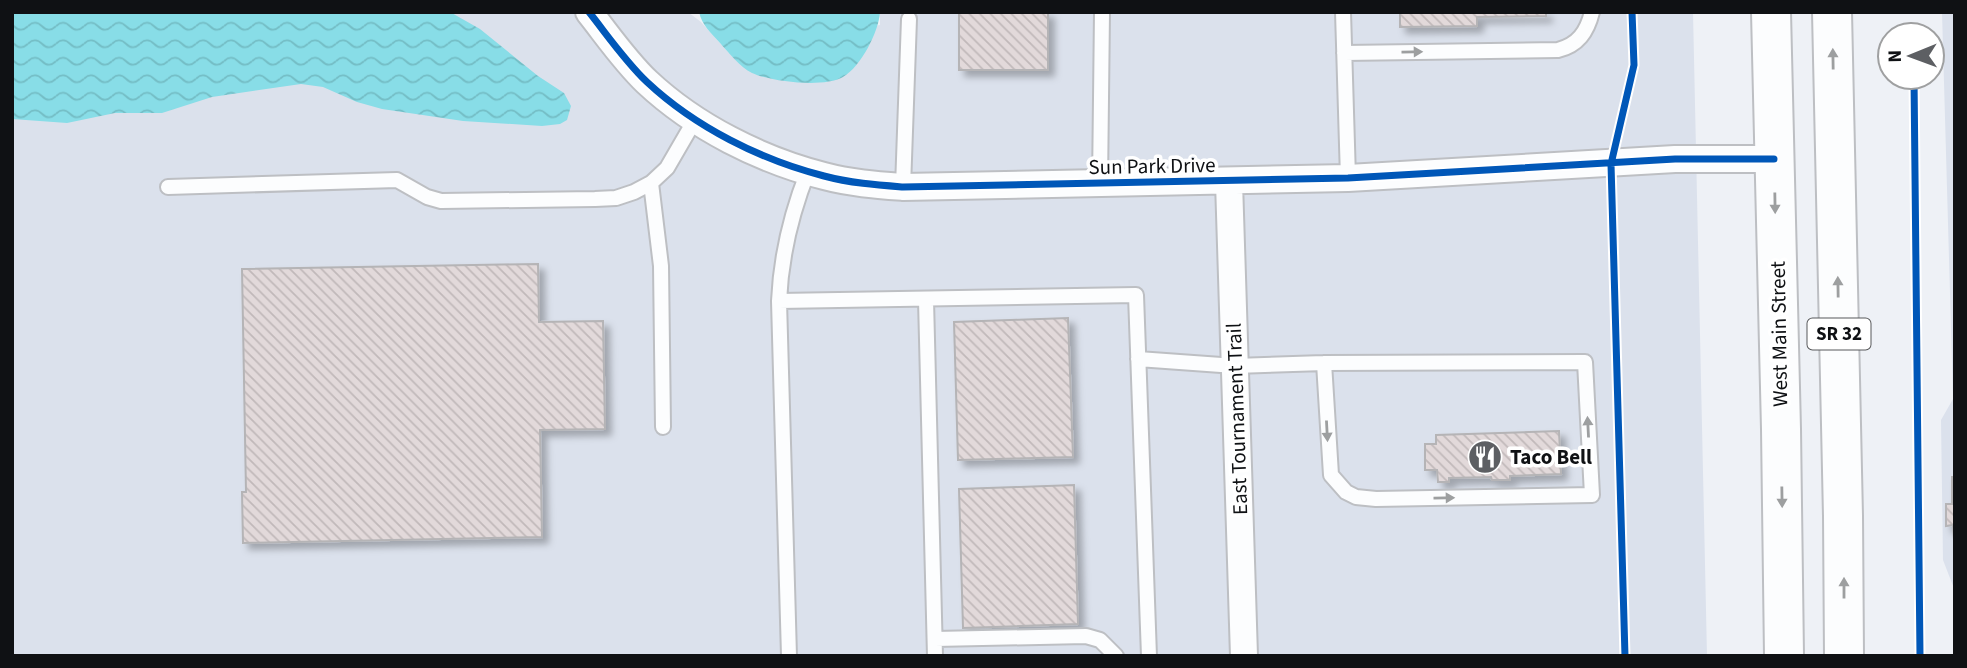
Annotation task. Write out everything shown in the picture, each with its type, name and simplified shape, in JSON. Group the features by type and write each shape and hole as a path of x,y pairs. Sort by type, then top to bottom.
{"main road":[{"name":"West Main Street","path":"1771,12 1784,656"},
{"name":"SR 32","path":"1832,12 1844,656"}],"street":[{"name":"Sun Park Drive","path":"589,12 648,83 729,139 773,159 860,184 903,187 1229,182 1348,178 1675,159 1774,159"},
{"name":"East Tournament Trail","path":"1229,182 1244,656"}],"lane":[{"path":"1100,184 1102,12"},
{"path":"1343,12 1348,178"},
{"path":"1344,53 1558,50 1570,47 1581,38 1592,12"},
{"path":"903,187 909,19"},
{"path":"168,187 397,180 427,197 441,201 616,198 651,183 667,169 696,118"},
{"path":"789,656 779,301 785,243 792,212 808,171"},
{"path":"651,183 661,267 663,428"},
{"path":"779,301 1136,295 1149,656"},
{"path":"926,300 935,656"},
{"path":"1138,359 1235,366 1324,363 1585,362 1592,495 1376,499 1356,497 1346,492 1331,475 1324,363"},
{"path":"934,639 1086,636 1100,640 1116,656"}],"shaded area":[{"path":"12,12 688,12 701,22 729,53 880,25 880,12 1693,12 1707,656 12,656"},
{"path":"1942,12 1955,12 1955,591 1943,560 1941,420 1953,399 1944,91 1946,21 1942,21"}],"water":[{"path":"12,12 450,12 480,29 538,76 564,93 571,106 567,120 560,124 542,126 463,121 382,109 357,102 323,87 301,84 212,97 162,113 115,113 67,123 12,119"},
{"path":"699,12 880,12 868,48 850,72 834,80 811,83 772,79 752,73 735,60 710,32"}],"building":[{"path":"959,12 1048,12 1048,70 959,70"},
{"path":"1400,12 1546,12 1546,16 1477,17 1477,26 1400,27"},
{"path":"538,264 539,322 603,321 605,429 540,430 542,537 243,543 242,492 246,492 242,269"},
{"path":"1068,318 1073,457 958,460 954,322"},
{"path":"1559,431 1561,474 1510,476 1510,480 1492,480 1491,477 1449,478 1449,482 1438,482 1437,470 1425,470 1425,444 1436,444 1436,435"},
{"path":"1952,477 1955,477 1955,555 1953,525 1946,526 1946,504 1952,504"},
{"path":"1074,485 1078,624 963,628 959,489"}],"cycle path":[{"path":"589,12 647,82 707,127 777,161 824,176 864,183 903,187 1348,178 1675,159 1774,159"},
{"path":"1625,656 1611,164 1634,65 1632,12"},
{"path":"1914,91 1920,656"}],"place":[{"name":"Taco Bell","path":"1485,457"}]}
